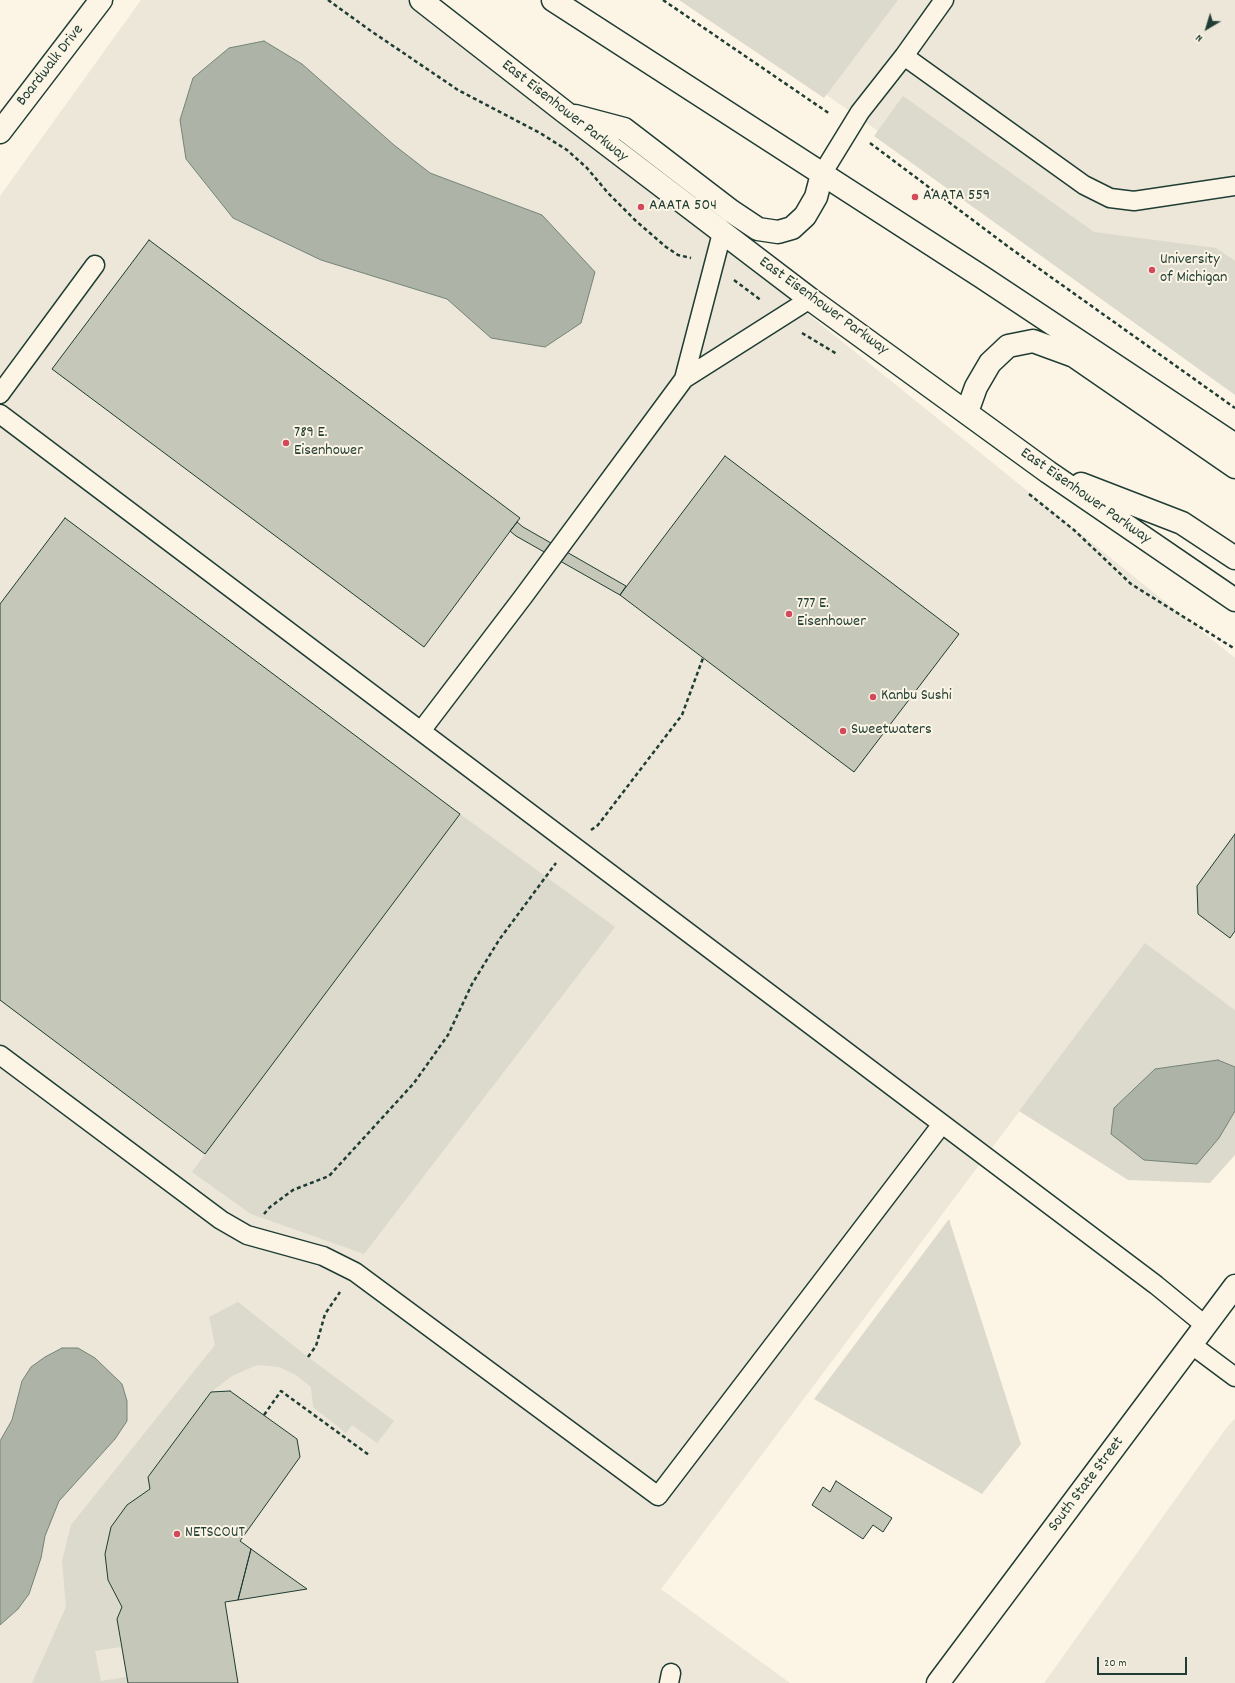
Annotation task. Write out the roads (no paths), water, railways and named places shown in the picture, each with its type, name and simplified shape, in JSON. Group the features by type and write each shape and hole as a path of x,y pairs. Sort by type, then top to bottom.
{"main road":[{"name":"Boardwalk Drive","path":"0,132 101,0"},
{"name":"East Eisenhower Parkway","path":"420,0 810,299 1048,472 1235,600"},
{"path":"553,0 989,282 1235,445"},
{"path":"566,113 624,129 731,211 758,229 778,232 792,228 805,216 809,210 816,197 822,174"},
{"path":"967,412 976,387 990,363 1008,346 1033,341 1074,356 1235,467"},
{"path":"1048,472 1182,522 1235,558"},
{"name":"South State Street","path":"938,1683 1235,1286"}],"lane":[{"path":"822,174 860,112 904,56 944,0"},
{"path":"904,56 1084,185 1110,198 1134,201 1235,186"},
{"path":"684,379 722,233"},
{"path":"0,394 95,265"},
{"path":"421,731 528,591 684,379 810,299"},
{"path":"0,414 1156,1285 1206,1326"},
{"path":"0,1055 214,1215 247,1235 323,1256 355,1272 658,1496 942,1124"},
{"path":"1192,1345 1235,1377"}],"place":[{"name":"AAATA 559","path":"915,197"},
{"name":"AAATA 504","path":"641,207"},
{"name":"University of Michigan","path":"1152,270"},
{"name":"789 E. Eisenhower","path":"286,443"},
{"name":"777 E. Eisenhower","path":"789,614"},
{"name":"Kanbu Sushi","path":"873,697"},
{"name":"Sweetwaters","path":"843,731"},
{"name":"NETSCOUT","path":"177,1534"}]}
